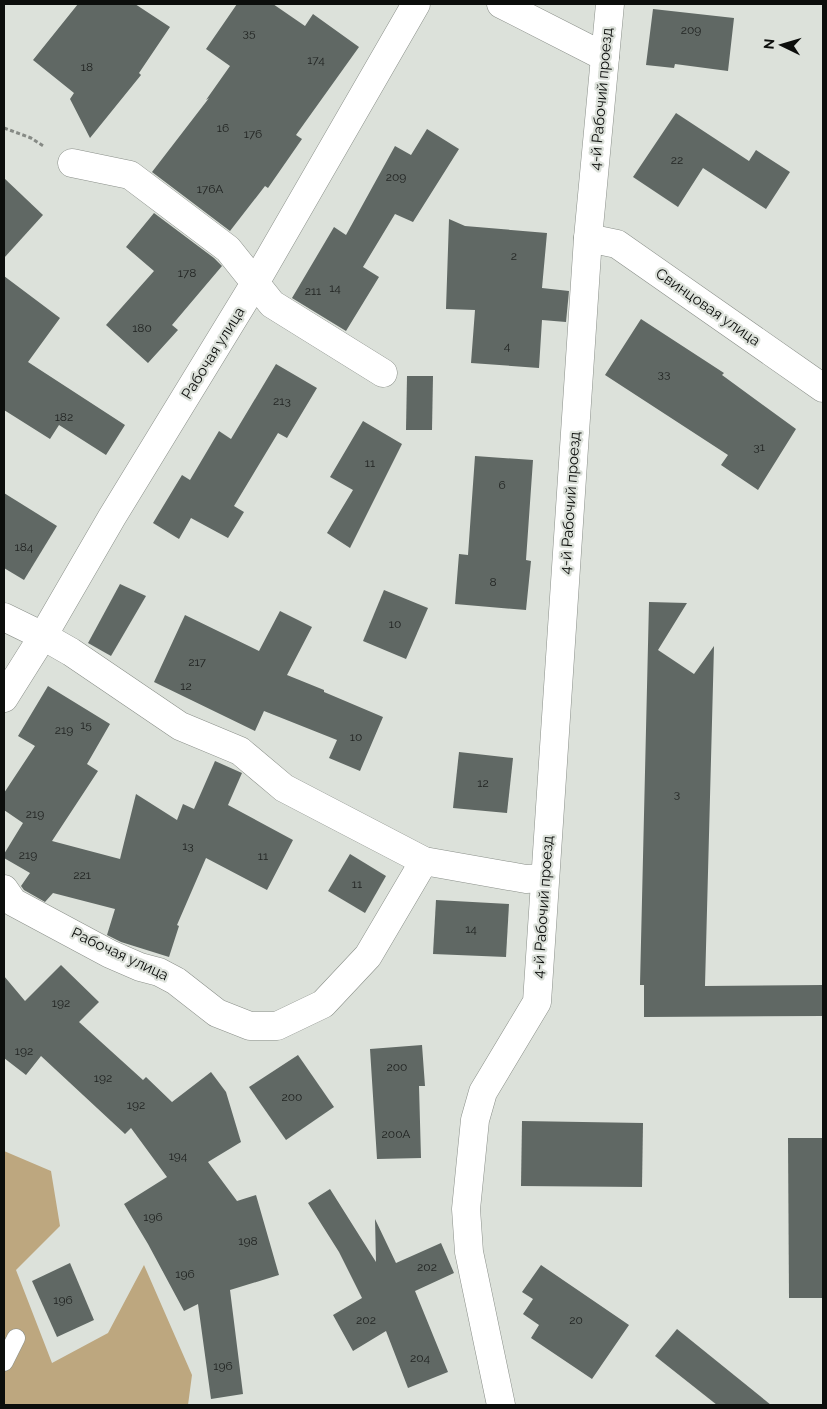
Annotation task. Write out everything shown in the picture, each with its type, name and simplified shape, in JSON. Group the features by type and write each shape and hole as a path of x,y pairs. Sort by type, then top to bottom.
{"street":[{"name":"Рабочая улица","path":"4,698 255,283 416,4"},
{"path":"501,4 605,56"},
{"name":"4-й Рабочий проезд","path":"501,1405 469,1252 466,1209 475,1120 483,1092 537,1002 588,238 610,4"},
{"path":"72,163 130,175 228,250 272,304 383,373"},
{"name":"Свинцовая улица","path":"588,238 617,244 823,388"},
{"path":"4,617 71,652 180,726 240,751 284,788 424,861 526,878 544,878"},
{"name":"Рабочая улица","path":"4,889 13,902 110,954 140,967 159,972 176,981 217,1012 250,1026 277,1026 323,1004 368,956 424,861"}],"lane":[{"path":"4,1362 16,1338"}],"path":[{"path":"4,128 31,138 72,163"}],"shaded area":[{"path":"4,1151 51,1171 60,1226 16,1270 52,1363 108,1333 144,1265 192,1375 188,1405 4,1405"}],"building":[{"path":"78,4 135,4 170,27 139,73 141,75 90,138 70,99 74,93 33,60"},
{"path":"237,4 273,4 305,26 313,14 359,47 296,135 302,139 268,188 265,186 230,231 152,172 209,98 206,100 230,66 206,49"},
{"path":"653,9 734,18 728,71 675,64 674,68 646,65"},
{"path":"676,113 749,161 756,150 790,172 766,209 703,168 678,207 633,177"},
{"path":"427,129 459,149 413,222 395,214 363,267 379,277 346,331 292,298 334,227 346,235 395,146 411,155"},
{"path":"4,178 43,215 4,258"},
{"path":"154,213 222,266 172,325 178,330 148,363 106,325 154,271 126,247"},
{"path":"449,219 465,226 547,233 542,288 569,291 566,322 542,320 539,368 471,363 475,310 446,309"},
{"path":"4,276 60,318 28,362 125,425 106,455 59,425 50,439 4,410"},
{"path":"641,319 724,373 722,375 796,429 758,490 721,465 728,455 605,375"},
{"path":"276,364 317,388 287,438 278,433 234,506 244,512 228,538 191,518 179,539 153,523 182,475 190,480 219,431 231,439"},
{"path":"407,376 433,376 432,430 406,430"},
{"path":"363,421 402,444 350,548 327,533 353,490 330,477"},
{"path":"475,456 533,460 526,560 531,561 526,610 455,604 459,554 468,555"},
{"path":"4,493 57,526 24,580 4,568"},
{"path":"120,584 146,596 111,656 88,643"},
{"path":"384,590 428,608 406,659 363,641"},
{"path":"649,602 687,603 658,650 694,674 714,646 705,986 823,985 823,1016 644,1017 644,985 640,985"},
{"path":"280,611 312,627 287,675 383,717 360,771 329,758 337,740 264,711 255,731 154,682 185,615 259,651"},
{"path":"48,686 110,724 87,764 98,771 52,841 120,859 136,794 177,820 183,804 194,809 215,761 242,773 228,805 293,840 267,890 206,858 177,925 179,926 169,957 121,942 107,935 115,909 53,893 45,902 24,890 21,886 30,873 4,858 4,854 23,823 4,810 4,793 35,746 18,736"},
{"path":"459,752 513,758 507,813 453,808"},
{"path":"350,854 386,876 365,913 328,891"},
{"path":"436,900 509,904 506,957 433,954"},
{"path":"61,965 99,1002 79,1022 143,1080 146,1077 172,1102 211,1072 226,1092 241,1142 208,1162 237,1201 256,1195 279,1275 230,1290 243,1394 211,1399 198,1304 184,1311 124,1204 167,1177 131,1128 125,1134 41,1056 26,1075 4,1058 4,976 25,1001"},
{"path":"422,1045 425,1086 419,1086 421,1158 377,1159 370,1049"},
{"path":"298,1055 334,1107 286,1140 249,1087"},
{"path":"522,1121 643,1123 642,1187 521,1186"},
{"path":"788,1138 823,1138 823,1298 789,1298"},
{"path":"330,1189 376,1262 375,1219 396,1263 441,1243 454,1273 415,1291 448,1372 408,1388 386,1331 353,1351 333,1315 362,1298 339,1252 308,1203"},
{"path":"70,1263 94,1320 57,1337 32,1281"},
{"path":"541,1265 629,1325 592,1379 531,1338 539,1325 523,1314 533,1299 522,1292"},
{"path":"677,1329 771,1405 717,1405 655,1356"}]}
